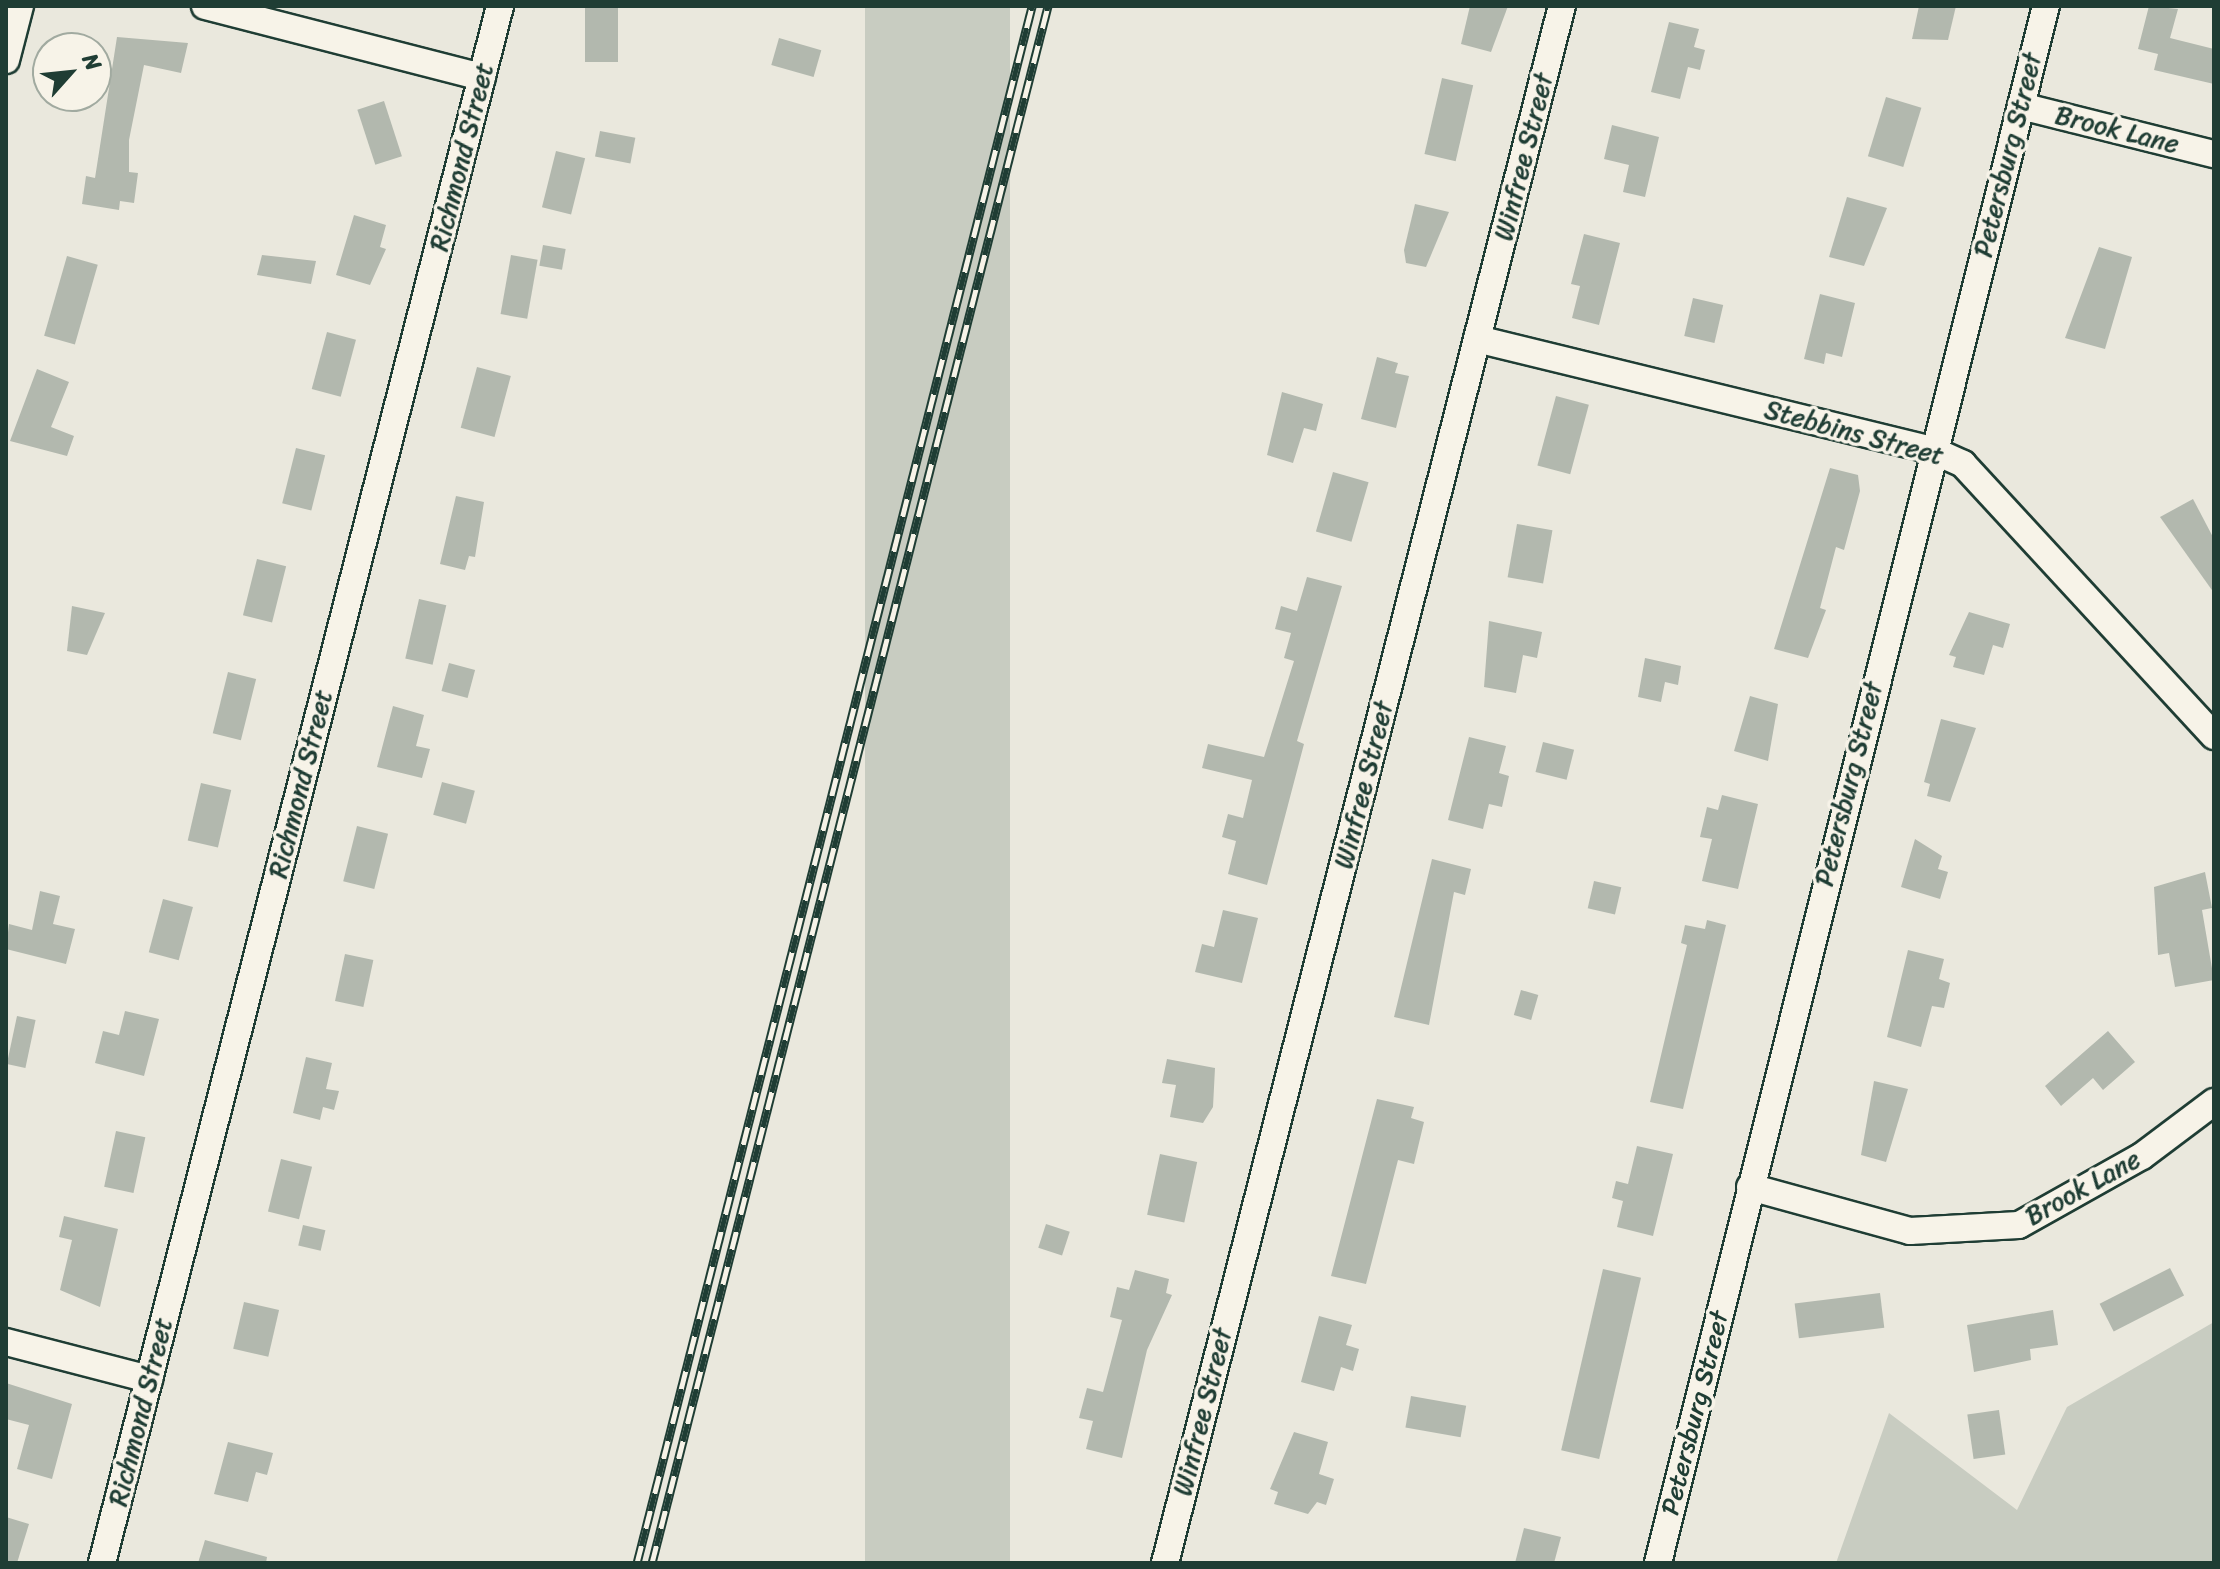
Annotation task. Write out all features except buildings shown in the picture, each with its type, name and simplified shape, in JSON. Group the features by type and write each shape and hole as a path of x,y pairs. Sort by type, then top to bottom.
{"street":[{"path":"6,60 20,6"},
{"path":"205,6 482,77"},
{"name":"Richmond Street","path":"102,1563 500,6"},
{"name":"Winfree Street","path":"1165,1563 1562,6"},
{"name":"Petersburg Street","path":"1658,1563 1932,450 2046,6"},
{"name":"Brook Lane","path":"2021,106 2214,154"},
{"name":"Stebbins Street","path":"1477,339 1932,450 1981,477 2214,736"},
{"name":"Brook Lane","path":"1750,1187 1910,1231 2019,1225 2142,1156 2214,1102"},
{"path":"6,1342 149,1379"}],"shaded area":[{"path":"865,6 1010,6 1010,1563 865,1563"},
{"path":"2214,1322 2214,1563 1836,1563 1889,1413 2017,1510 2067,1407"}],"railway":[{"path":"637,1563 1032,6"},
{"path":"652,1563 1048,6"}]}
